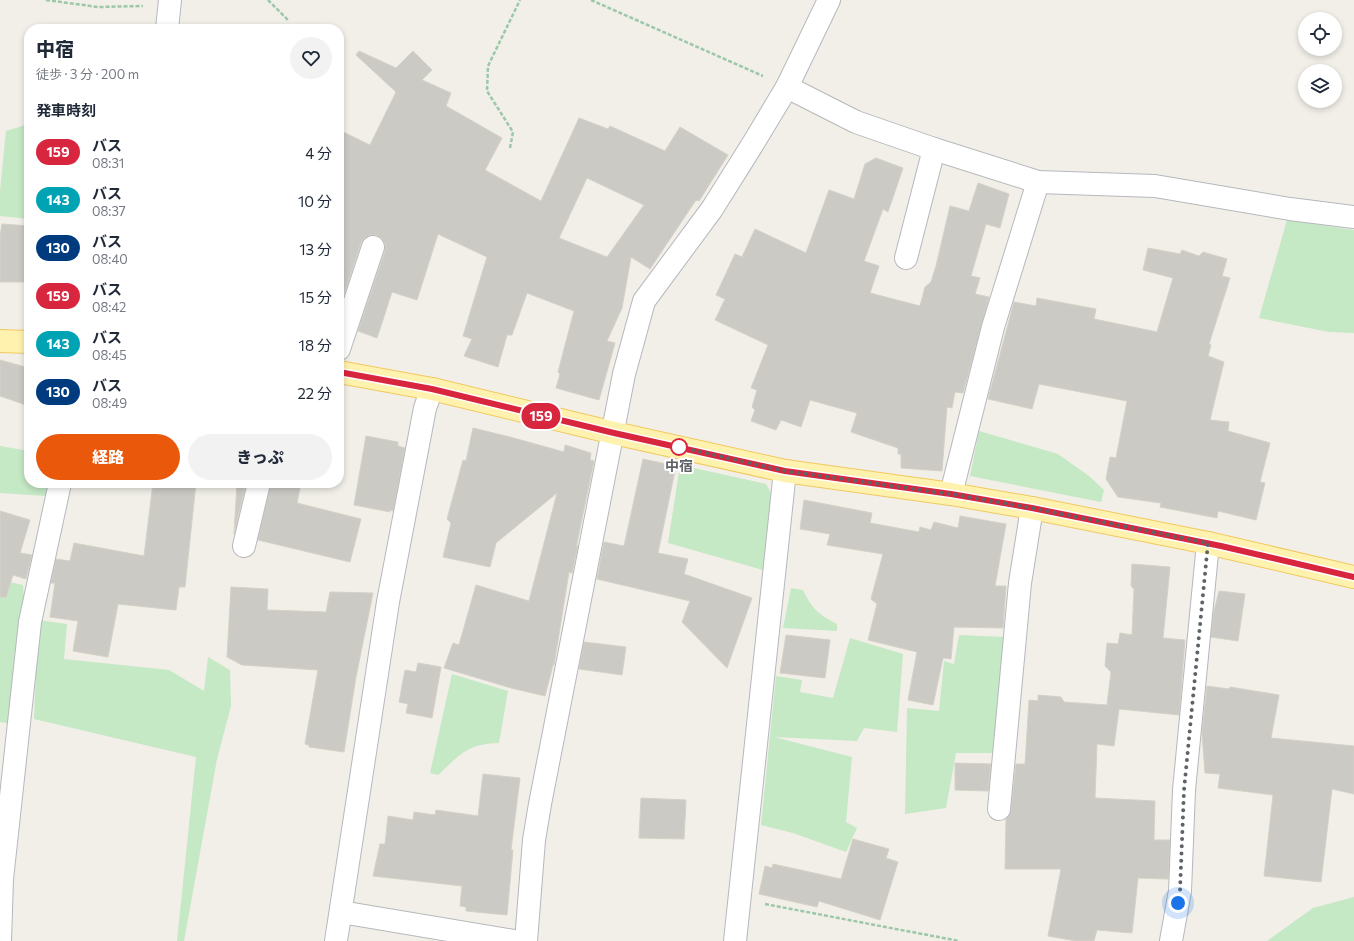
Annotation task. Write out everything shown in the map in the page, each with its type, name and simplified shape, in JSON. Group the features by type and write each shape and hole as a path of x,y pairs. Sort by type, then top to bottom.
{"main road":[{"path":"0,341 24,342"},
{"path":"344,373 432,389 614,433 785,471 951,494 1032,508 1208,543 1354,577"}],"street":[{"path":"526,941 534,840 614,433 624,374 644,301 712,209 787,87 829,0"},
{"path":"168,24 170,2"},
{"path":"787,87 856,122 934,149 1038,182 1155,186 1290,209 1354,217"},
{"path":"906,258 934,149"},
{"path":"951,494 993,327 1038,182"},
{"path":"344,334 373,247"},
{"path":"336,941 388,602 425,408 432,389"},
{"path":"735,941 785,471"},
{"path":"0,941 8,741 30,622 59,488"},
{"path":"244,546 258,488"},
{"path":"999,809 1020,583 1032,508"},
{"path":"1171,941 1180,891 1184,790 1208,543"},
{"path":"341,912 514,941"}],"path":[{"path":"46,0 98,7 170,2"},
{"path":"268,0 288,20"},
{"path":"510,148 513,132 487,91 488,66 520,0"},
{"path":"591,0 787,87"},
{"path":"739,898 959,941"}],"green space":[{"path":"24,126 24,218 0,216 0,191 6,131"},
{"path":"1287,220 1354,230 1354,333 1329,332 1259,318"},
{"path":"979,431 1058,454 1089,476 1104,490 1101,502 970,476"},
{"path":"0,446 24,450 24,488 49,488 47,496 0,493"},
{"path":"680,465 766,484 771,493 763,570 668,543"},
{"path":"0,580 23,585 24,596 14,658 11,724 0,722"},
{"path":"791,588 803,590 809,602 816,610 837,624 837,631 783,628"},
{"path":"38,620 67,624 64,659 169,670 204,691 208,657 230,670 231,706 217,759 184,941 177,941 196,757 34,719"},
{"path":"959,635 1005,637 997,753 956,753 946,808 905,814 907,708 939,711 944,661 954,664"},
{"path":"850,638 903,654 897,732 864,728 857,741 774,737 852,757 846,822 857,828 846,852 793,833 761,825 776,676 802,680 800,692 833,698"},
{"path":"452,674 508,691 499,743 471,748 458,756 438,775 430,773"},
{"path":"1354,897 1354,941 1267,941 1313,908"}],"building":[{"path":"359,51 396,68 413,51 432,70 422,80 451,93 446,106 502,138 485,170 541,201 579,118 608,129 610,126 665,151 680,127 728,155 699,201 696,200 650,269 631,257 622,308 607,341 615,343 599,400 556,388 560,374 558,372 574,311 527,293 512,335 507,335 498,367 464,356 472,339 463,336 487,257 438,234 417,300 392,292 377,338 358,331 385,251 385,244 382,238 377,235 370,235 364,238 344,294 344,132 370,145 396,92 356,55","holes":["587,178 644,205 607,257 559,238"]},
{"path":"876,158 903,168 888,212 883,209 864,261 879,266 870,293 920,306 925,287 931,282 936,266 950,206 969,211 978,183 1009,194 1000,228 986,224 971,276 980,278 975,294 989,297 963,393 955,392 952,408 947,407 942,471 901,468 901,454 898,454 898,448 851,432 857,413 810,400 801,427 781,420 776,430 751,421 755,410 752,407 757,390 751,388 768,345 715,320 725,299 716,295 735,254 742,257 755,229 806,253 829,190 854,199 865,164"},
{"path":"2,224 24,226 24,282 0,282 0,236"},
{"path":"1148,248 1180,254 1182,250 1199,256 1203,252 1227,259 1222,276 1230,278 1209,344 1211,345 1208,356 1224,362 1210,420 1229,422 1228,431 1270,443 1260,482 1265,483 1256,520 1218,511 1217,518 1160,507 1161,503 1118,497 1106,479 1110,457 1116,458 1127,401 1039,384 1032,409 988,399 1014,302 1036,306 1037,298 1096,309 1094,319 1157,332 1173,278 1143,270"},
{"path":"0,360 24,367 24,404 0,396"},
{"path":"473,428 564,452 565,445 591,453 590,460 594,461 572,573 569,572 554,665 545,696 511,688 444,668 453,643 459,645 476,585 529,601 557,493 496,543 490,567 443,557 451,523 447,519 463,460 466,461"},
{"path":"366,436 398,442 398,446 405,448 393,511 390,510 390,512 354,505"},
{"path":"643,459 676,466 658,553 688,559 684,574 752,598 727,668 682,622 690,601 597,579 604,542 624,546"},
{"path":"152,488 195,488 185,587 179,587 176,610 118,604 108,657 73,651 78,621 50,617 55,583 51,583 56,559 70,561 74,543 144,556"},
{"path":"237,488 245,488 234,534"},
{"path":"270,488 300,488 297,503 361,519 350,562 258,540"},
{"path":"804,500 872,513 870,523 919,532 920,527 931,530 934,522 958,528 960,516 1006,524 995,586 1006,586 1003,628 954,627 951,659 943,658 933,705 908,700 917,652 868,640 877,604 871,599 883,554 827,545 830,534 800,529"},
{"path":"0,511 30,520 20,553 32,555 26,579 13,575 6,597 0,597"},
{"path":"1132,564 1170,567 1163,638 1185,640 1179,715 1119,709 1114,746 1097,744 1095,798 1155,801 1154,840 1170,840 1168,879 1138,878 1132,933 1097,930 1094,941 1076,941 1048,936 1061,869 1005,869 1006,819 1011,810 1016,764 1025,764 1029,700 1038,701 1038,695 1061,697 1064,702 1107,705 1111,672 1105,666 1107,643 1118,644 1120,633 1132,635 1134,589 1131,586"},
{"path":"231,587 268,589 267,610 326,612 330,592 373,593 356,677 344,752 309,747 309,745 305,744 318,670 242,665 227,657"},
{"path":"1219,591 1245,594 1238,641 1211,637 1214,611"},
{"path":"786,635 830,640 825,678 780,673"},
{"path":"584,642 626,647 622,675 579,669"},
{"path":"418,663 441,667 432,718 406,713 408,704 399,702 405,670 416,672"},
{"path":"1207,686 1229,689 1230,687 1279,695 1271,738 1354,746 1354,794 1332,789 1321,882 1264,876 1273,795 1218,788 1220,774 1205,773 1202,733"},
{"path":"955,763 991,764 988,791 955,790"},
{"path":"483,774 520,778 511,850 513,850 507,915 466,911 466,907 460,906 462,886 373,876 380,844 385,844 388,816 413,820 414,812 435,815 436,810 478,816"},
{"path":"641,798 686,800 684,839 639,838"},
{"path":"853,839 889,849 886,858 898,862 880,920 819,901 817,907 759,894 765,866 772,868 773,864 841,879"}],"bus line":[{"name":"159","path":"344,373 432,389 614,433 785,471 951,494 1032,508 1221,546 1354,577"}],"place":[{"name":"中宿","path":"679,447"}],"route":[{"path":"679,447 785,471 951,494 1032,508 1208,543 1184,790 1180,891 1178,903"}]}
